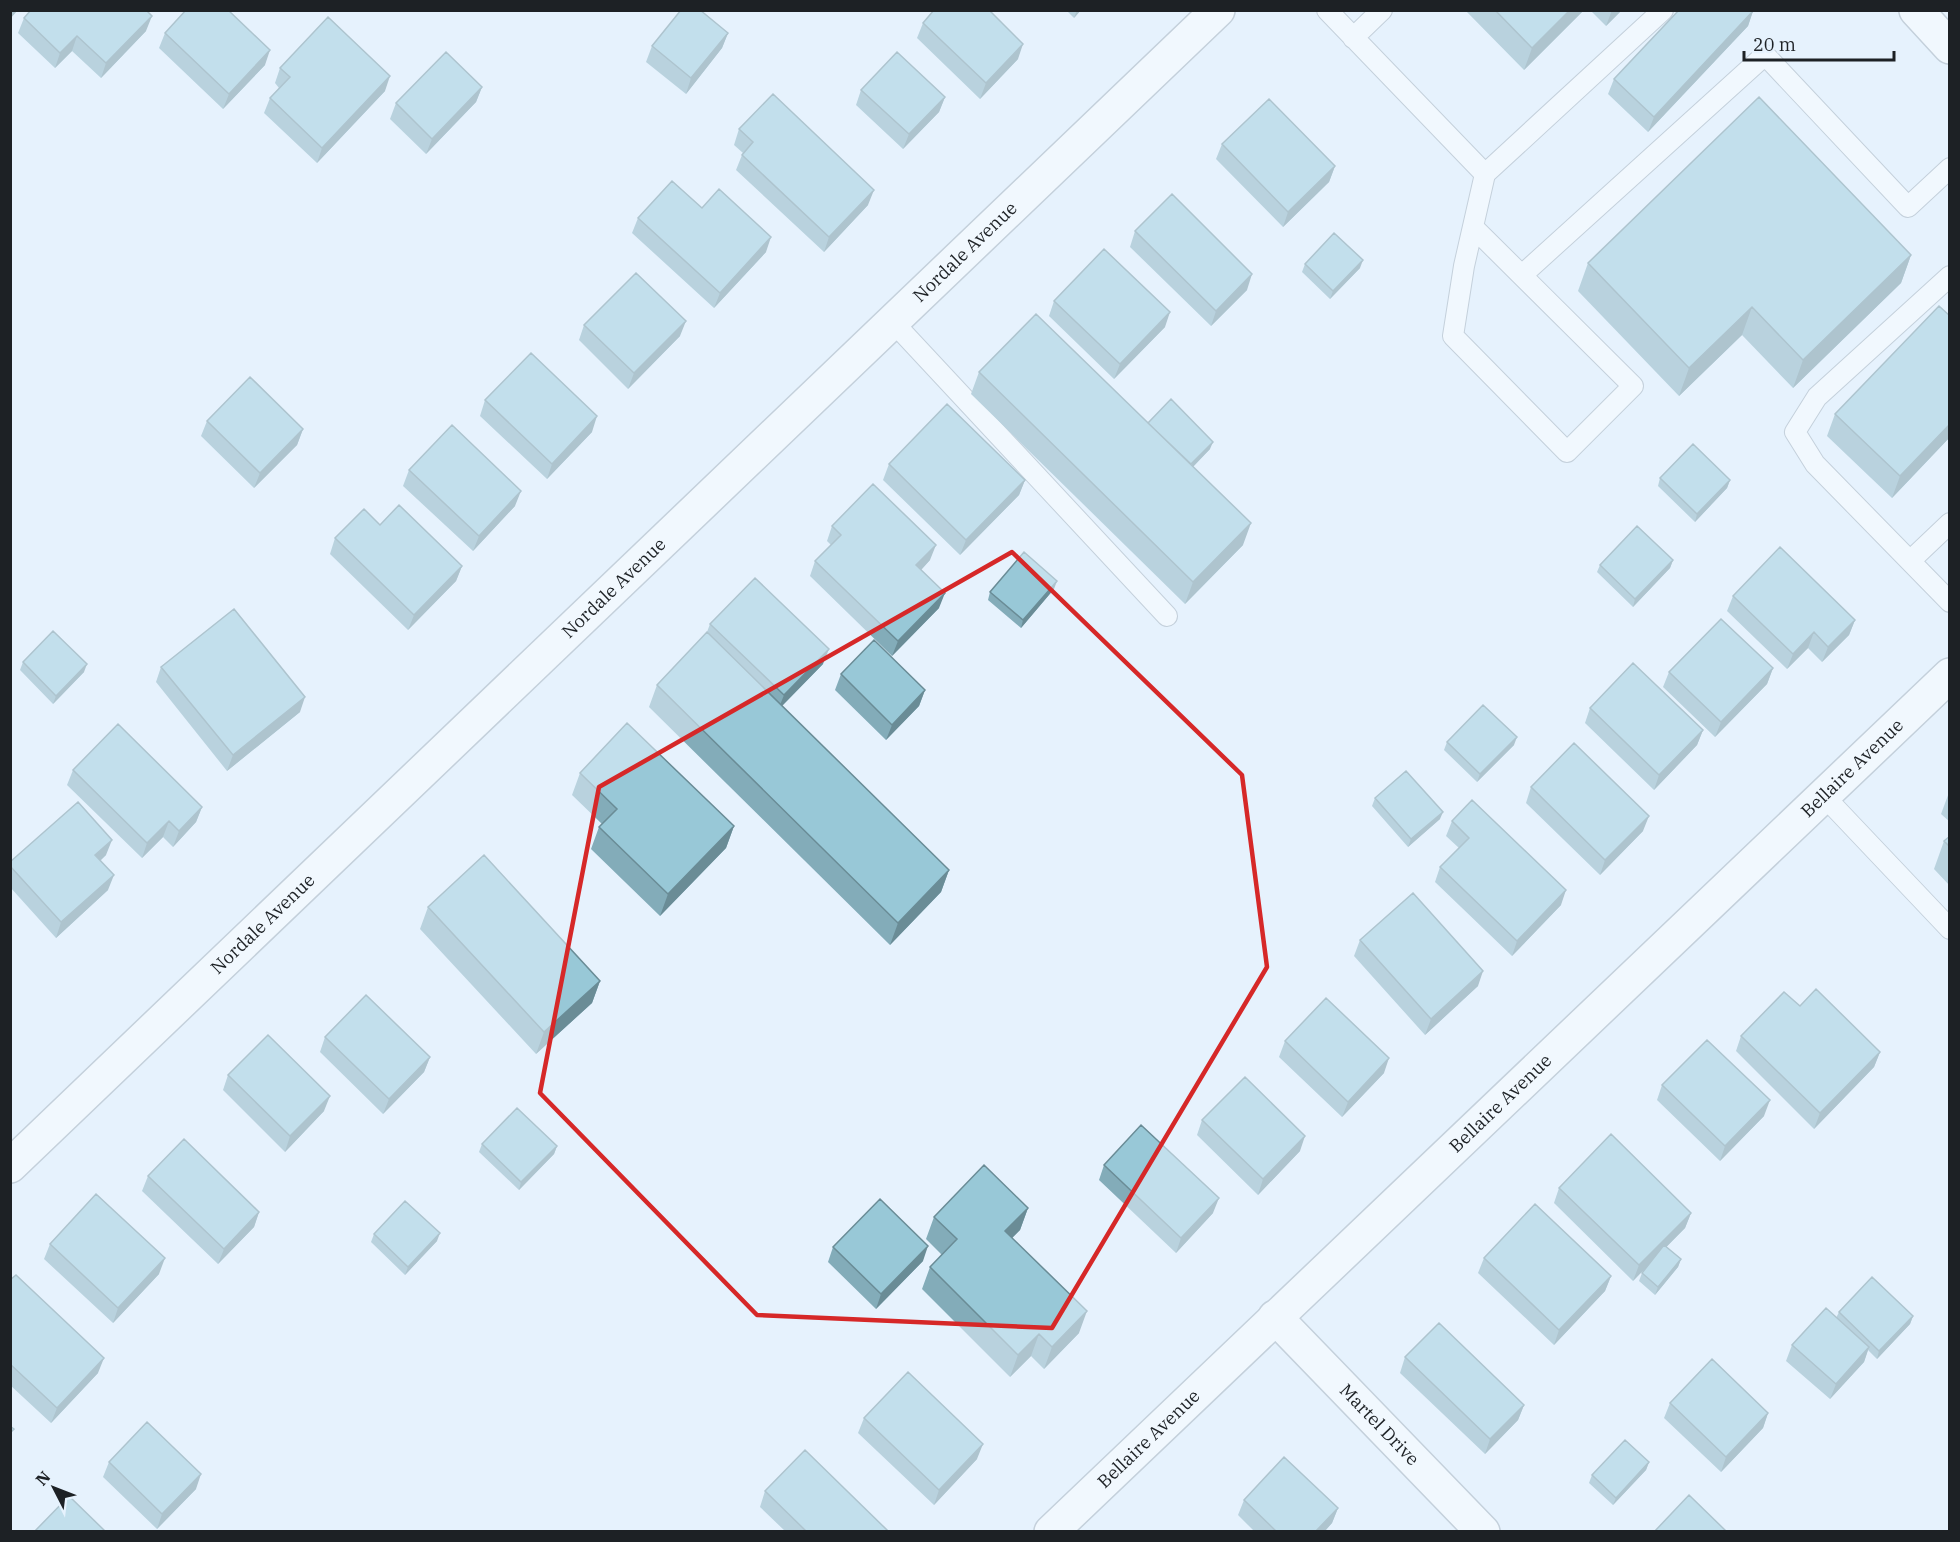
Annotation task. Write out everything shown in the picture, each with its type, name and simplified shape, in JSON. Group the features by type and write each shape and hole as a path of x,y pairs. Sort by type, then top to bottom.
{"street":[{"name":"Nordale Avenue","path":"10,1166 1218,10"},
{"path":"1916,10 1950,47"},
{"name":"Bellaire Avenue","path":"1051,1532 1950,675"},
{"name":"Martel Drive","path":"1275,1317 1483,1532"}],"lane":[{"path":"1327,10 1485,174"},
{"path":"1353,38 1382,10"},
{"path":"1473,227 1633,386 1567,452 1453,336 1464,266 1485,174 1663,10"},
{"path":"1522,275 1765,55 1908,207 1950,168"},
{"path":"1950,276 1817,397 1795,432 1815,464 1950,602"},
{"path":"893,322 1167,616"},
{"path":"1910,561 1950,523"},
{"path":"1823,795 1950,929"}],"highlighted area":[{"path":"1012,552 1242,775 1267,967 1052,1328 757,1315 540,1093 599,787"}],"building":[{"path":"31,10 146,10 152,16 106,63 77,36 60,53 24,18"},
{"path":"186,10 228,10 270,50 229,94 165,33"},
{"path":"681,10 700,10 728,33 691,78 652,46"},
{"path":"934,10 989,10 1023,44 986,83 923,23"},
{"path":"1495,10 1570,10 1532,48"},
{"path":"1679,10 1753,11 1654,117 1614,79"},
{"path":"328,17 390,76 322,148 270,98 290,77 280,68"},
{"path":"446,52 482,87 432,139 396,103"},
{"path":"897,52 945,97 909,134 861,90"},
{"path":"773,94 874,190 829,237 742,155 753,142 739,129"},
{"path":"1759,97 1911,255 1803,360 1752,307 1689,368 1588,263"},
{"path":"1269,99 1335,166 1288,212 1222,144"},
{"path":"672,181 702,208 719,189 771,237 720,293 638,218"},
{"path":"1172,194 1252,274 1216,311 1135,231"},
{"path":"1334,233 1363,260 1333,291 1305,264"},
{"path":"1104,249 1170,312 1120,364 1054,301"},
{"path":"636,273 686,321 634,373 584,325"},
{"path":"1939,306 1950,316 1950,424 1900,476 1835,414"},
{"path":"1036,314 1251,523 1193,582 979,372"},
{"path":"531,353 597,416 552,464 485,400"},
{"path":"250,377 303,429 260,473 207,421"},
{"path":"1171,399 1213,442 1191,464 1148,423"},
{"path":"947,404 1025,480 966,540 889,464"},
{"path":"452,425 521,491 479,536 409,470"},
{"path":"1693,444 1730,480 1697,514 1660,478"},
{"path":"873,484 936,545 916,565 945,593 898,641 815,561 841,535 832,526"},
{"path":"399,505 462,566 414,615 335,538 364,509 380,525"},
{"path":"1637,526 1673,560 1635,599 1600,565"},
{"path":"1780,547 1855,620 1828,647 1814,632 1793,654 1733,596"},
{"path":"1024,552 1057,581 1023,620 990,592"},
{"path":"755,578 829,649 784,695 710,624"},
{"path":"234,609 305,697 233,755 161,667"},
{"path":"1721,619 1773,668 1721,722 1669,672"},
{"path":"53,631 87,664 56,696 23,662"},
{"path":"707,632 949,870 898,923 657,685"},
{"path":"874,640 925,690 892,725 841,674"},
{"path":"1633,663 1703,730 1659,775 1590,708"},
{"path":"1483,705 1517,737 1480,774 1447,742"},
{"path":"627,723 734,826 668,894 599,827 617,809 580,773"},
{"path":"118,724 202,807 179,831 169,821 147,843 73,770"},
{"path":"1574,743 1649,816 1605,860 1531,787"},
{"path":"1406,771 1443,812 1411,839 1375,798"},
{"path":"1472,800 1566,890 1517,941 1440,867 1469,838 1452,821"},
{"path":"78,802 112,840 95,855 114,875 61,922 10,866 10,862"},
{"path":"1950,836 1950,847 1944,841"},
{"path":"484,855 600,981 544,1032 428,907"},
{"path":"1413,893 1483,971 1431,1019 1360,940"},
{"path":"1816,989 1880,1052 1820,1113 1741,1036 1784,992 1800,1006"},
{"path":"366,995 430,1057 389,1099 325,1037"},
{"path":"1326,998 1389,1058 1348,1102 1285,1041"},
{"path":"268,1035 330,1096 290,1136 228,1075"},
{"path":"1707,1040 1770,1100 1725,1146 1662,1085"},
{"path":"1245,1077 1305,1136 1263,1179 1202,1120"},
{"path":"517,1108 557,1146 521,1182 482,1144"},
{"path":"1141,1125 1219,1198 1181,1238 1104,1165"},
{"path":"1611,1134 1691,1213 1639,1265 1559,1188"},
{"path":"184,1139 259,1212 224,1249 148,1176"},
{"path":"984,1165 1028,1208 1005,1231 1087,1311 1052,1347 1039,1334 1018,1355 930,1267 957,1239 934,1217"},
{"path":"96,1194 165,1258 118,1308 50,1244"},
{"path":"880,1199 928,1246 881,1294 833,1247"},
{"path":"405,1201 440,1233 408,1267 374,1234"},
{"path":"1535,1204 1611,1276 1559,1330 1484,1258"},
{"path":"1664,1245 1681,1259 1658,1287 1642,1273"},
{"path":"16,1275 104,1358 57,1408 10,1364 10,1280"},
{"path":"1872,1277 1913,1316 1879,1351 1839,1312"},
{"path":"1826,1308 1869,1347 1836,1384 1792,1345"},
{"path":"1439,1323 1524,1405 1490,1439 1405,1357"},
{"path":"1712,1359 1768,1413 1726,1457 1670,1403"},
{"path":"908,1372 983,1444 939,1490 864,1418"},
{"path":"147,1422 201,1474 162,1514 109,1462"},
{"path":"1625,1440 1649,1462 1616,1498 1592,1475"},
{"path":"805,1450 887,1530 886,1532 807,1532 765,1491"},
{"path":"1284,1457 1338,1508 1315,1532 1277,1532 1244,1500"},
{"path":"1689,1495 1727,1532 1654,1532"},
{"path":"69,1496 106,1532 34,1532"}]}
